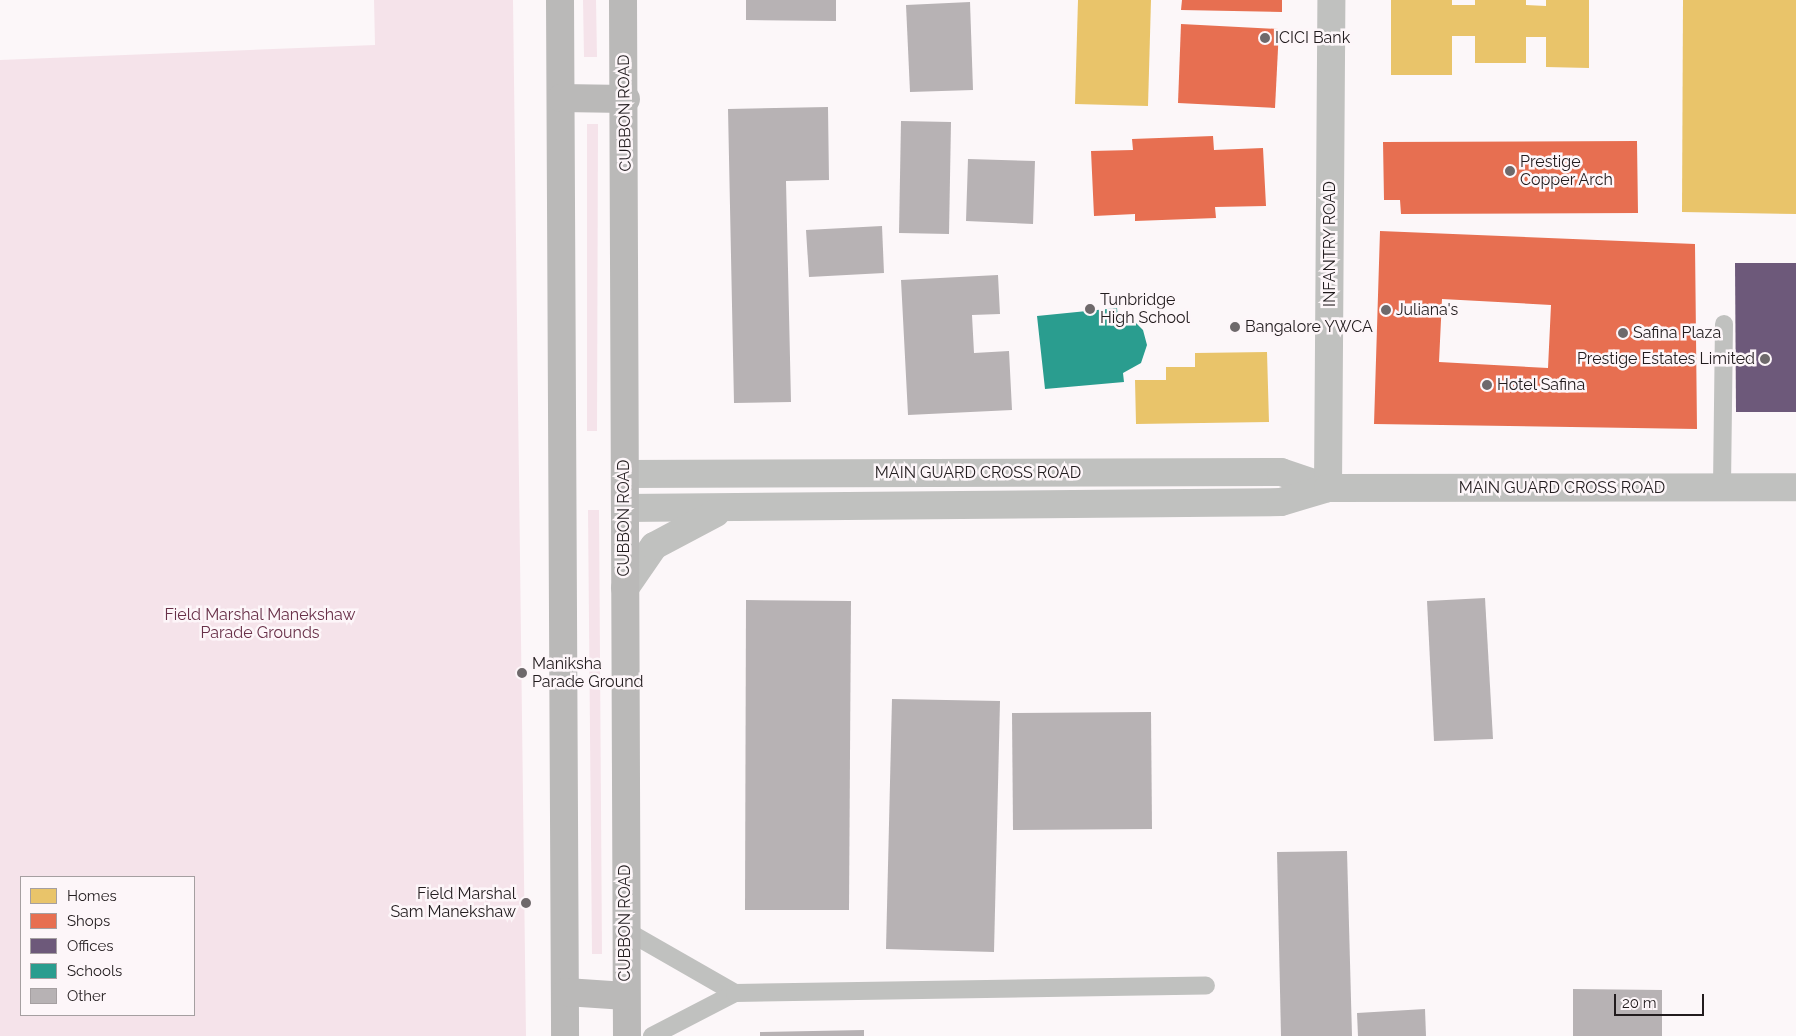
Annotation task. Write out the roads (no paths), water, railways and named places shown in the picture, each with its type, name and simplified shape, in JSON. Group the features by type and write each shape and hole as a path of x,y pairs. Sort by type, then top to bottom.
{"main road":[{"path":"560,0 559,500 566,1036"},
{"name":"CUBBON ROAD","path":"623,0 626,99 625,930 627,1036"},
{"path":"561,98 626,99"},
{"path":"566,992 626,996"}],"street":[{"name":"INFANTRY ROAD","path":"1328,488 1331,0"},
{"name":"MAIN GUARD CROSS ROAD","path":"625,474 1280,472 1328,488"},
{"name":"MAIN GUARD CROSS ROAD","path":"625,508 724,509 1281,502 1328,488 1796,487"},
{"path":"625,588 654,546 672,532 724,509"}],"lane":[{"path":"1722,487 1724,324"},
{"path":"625,930 735,993"},
{"path":"652,1036 735,993 1206,986"}],"place":[{"name":"ICICI Bank","path":"1265,38"},
{"name":"Prestige Copper Arch","path":"1510,171"},
{"name":"Tunbridge High School","path":"1090,309"},
{"name":"Juliana's","path":"1386,310"},
{"name":"Bangalore YWCA","path":"1235,327"},
{"name":"Safina Plaza","path":"1623,333"},
{"name":"Prestige Estates Limited","path":"1765,359"},
{"name":"Hotel Safina","path":"1487,385"},
{"name":"Maniksha Parade Ground","path":"522,673"},
{"name":"Field Marshal Sam Manekshaw","path":"526,903"}],"park label":[{"name":"Field Marshal Manekshaw Parade Grounds","path":"260,624"}]}
